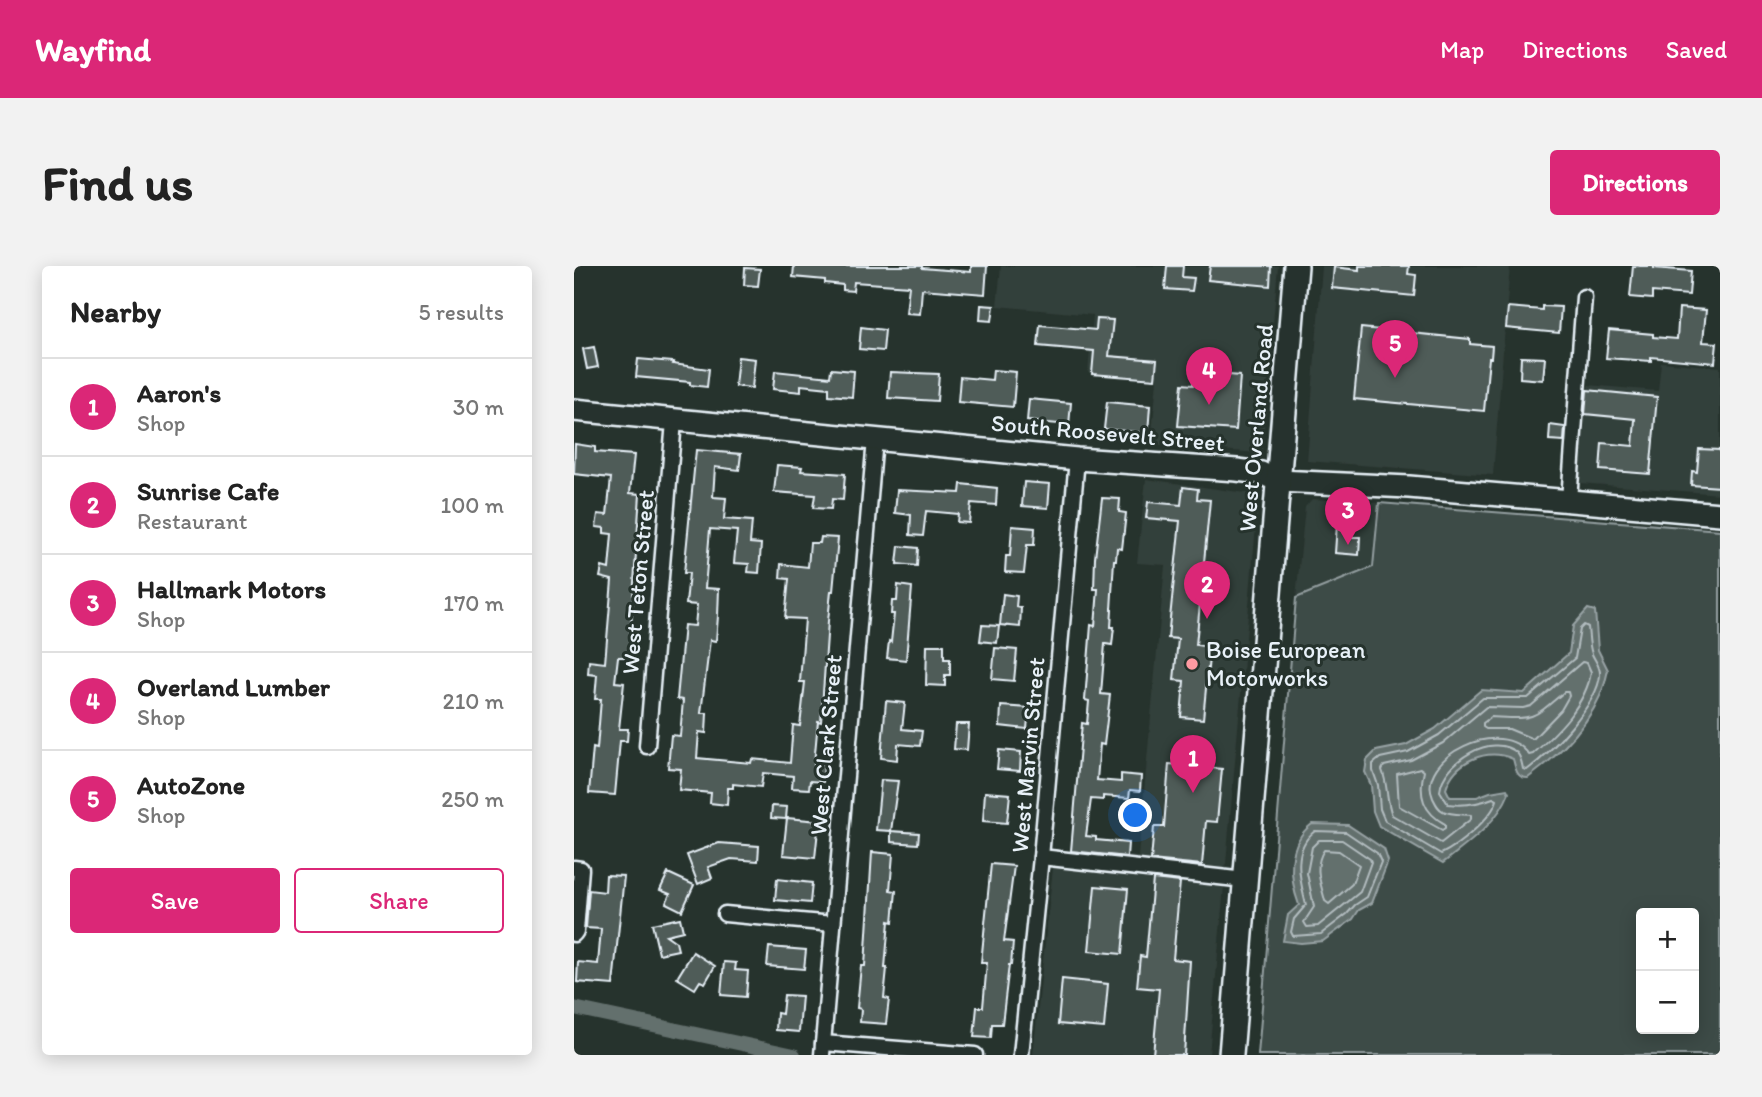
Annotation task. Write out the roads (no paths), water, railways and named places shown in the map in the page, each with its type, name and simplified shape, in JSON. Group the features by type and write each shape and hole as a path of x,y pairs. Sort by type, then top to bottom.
{"main road":[{"name":"West Overland Road","path":"1231,1055 1296,266"}],"street":[{"path":"1569,500 1584,297"},
{"name":"South Roosevelt Street","path":"574,410 1077,459 1237,470 1261,473 1278,481 1409,487 1720,514"},
{"name":"West Teton Street","path":"647,746 674,421"},
{"name":"West Clark Street","path":"822,1049 875,439"},
{"name":"West Marvin Street","path":"1021,1055 1077,459"},
{"path":"1041,858 1245,880"},
{"path":"574,868 581,869 574,934"},
{"path":"725,914 833,924"},
{"path":"822,1049 975,1055"}],"water":[{"path":"1588,609 1595,611 1598,650 1608,670 1597,702 1567,744 1528,778 1519,775 1513,759 1493,755 1473,759 1456,771 1446,789 1450,797 1477,797 1507,789 1509,793 1489,823 1443,863 1379,826 1373,811 1371,785 1365,772 1367,760 1376,751 1406,745 1435,729 1481,690 1524,693 1569,653 1573,626"},
{"path":"1312,824 1348,825 1384,849 1388,861 1372,903 1359,910 1353,919 1323,941 1283,941 1288,915 1299,905 1293,884 1294,851 1304,832"}],"waterway":[{"path":"574,1008 794,1055"}],"place":[{"name":"AutoZone","path":"1395,378"},
{"name":"Overland Lumber","path":"1209,405"},
{"name":"Hallmark Motors","path":"1348,545"},
{"name":"Sunrise Cafe","path":"1207,619"},
{"name":"Boise European Motorworks","path":"1192,664"},
{"name":"Aaron's","path":"1193,793"}]}
